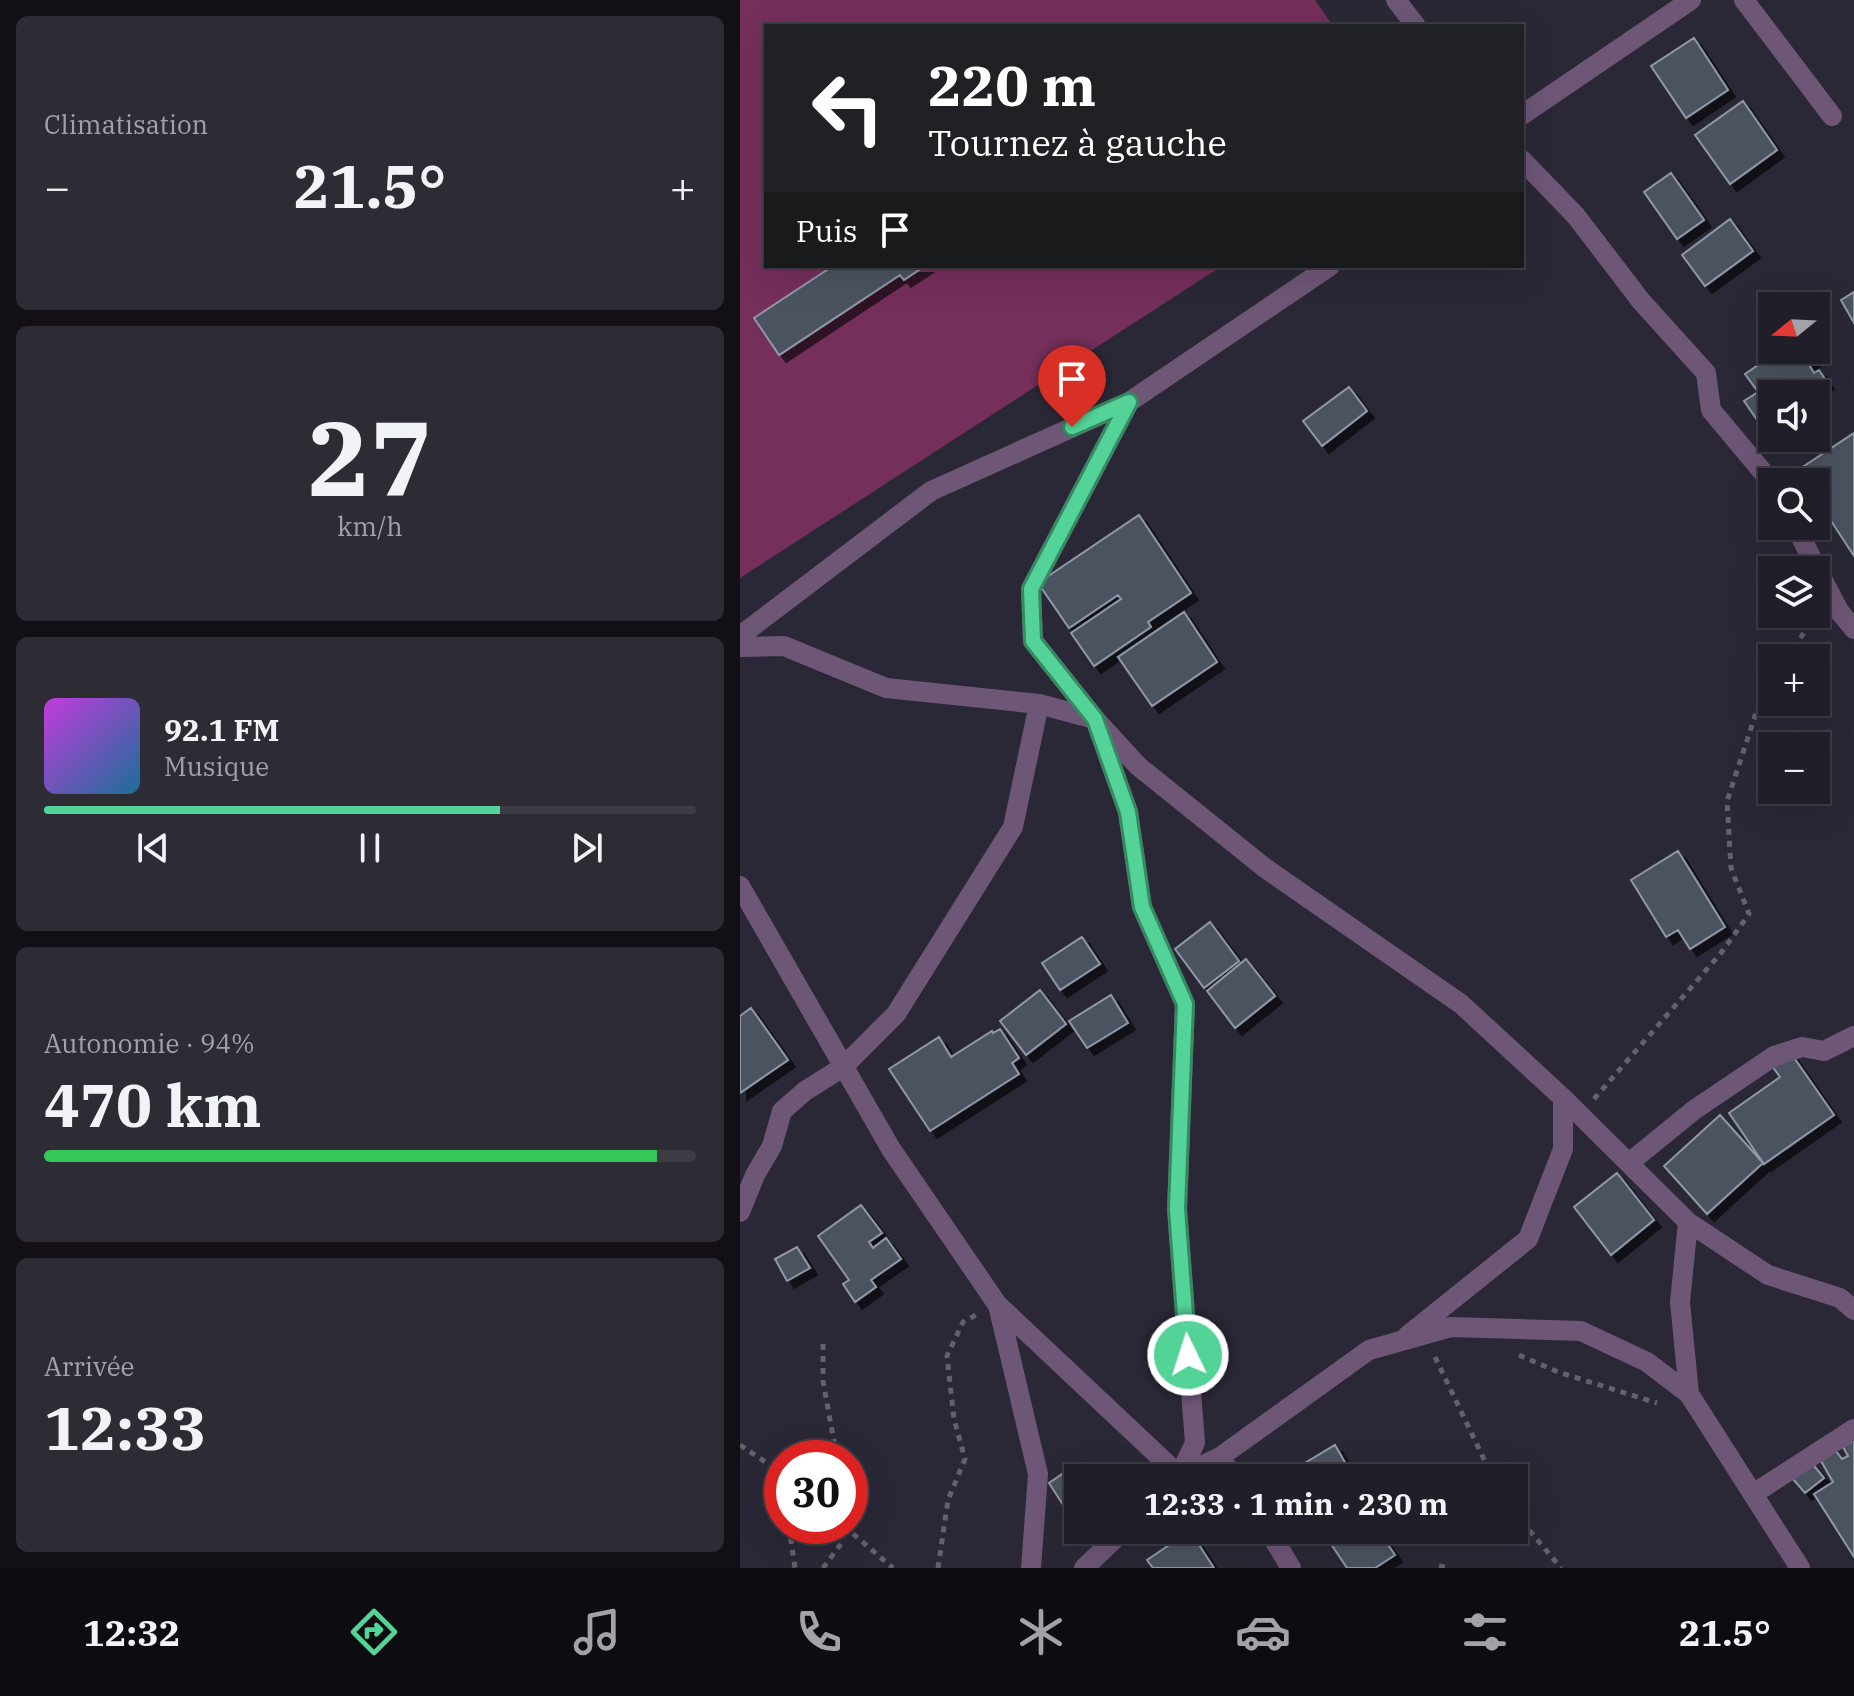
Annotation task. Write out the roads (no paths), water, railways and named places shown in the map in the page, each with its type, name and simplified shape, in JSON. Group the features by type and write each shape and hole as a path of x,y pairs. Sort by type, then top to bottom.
{"street":[{"path":"1396,0 1414,24"},
{"path":"1524,114 1691,0"},
{"path":"1744,0 1832,116"},
{"path":"1524,162 1576,216 1641,301 1706,373 1711,410 1759,468"},
{"path":"740,636 931,491 1129,402 1327,268"},
{"path":"1129,402 1031,589 1033,641 1095,719 1138,766 1265,868 1461,1004 1581,1115 1688,1222 1768,1275 1840,1298 1854,1310"},
{"path":"1802,540 1839,611 1854,629"},
{"path":"740,647 784,646 886,688 1039,704 1095,719"},
{"path":"740,1212 755,1175 772,1146 782,1111 805,1091 843,1067 896,1014 1013,827 1039,704"},
{"path":"1095,719 1128,812 1142,907 1185,1004 1177,1209 1195,1443 1185,1464"},
{"path":"740,886 891,1149 997,1304 1165,1464"},
{"path":"1629,1163 1694,1110 1774,1056 1802,1047 1824,1051 1854,1036"},
{"path":"1401,1341 1528,1239 1563,1149 1563,1098"},
{"path":"1688,1222 1680,1302 1689,1394"},
{"path":"997,1304 1038,1474 1031,1568"},
{"path":"1206,1464 1220,1457 1369,1350 1451,1327 1581,1331 1647,1362 1689,1394 1800,1568"},
{"path":"1753,1494 1854,1429"},
{"path":"1220,1457 1225,1464"},
{"path":"1084,1568 1109,1544"},
{"path":"1276,1544 1291,1568"}]}
